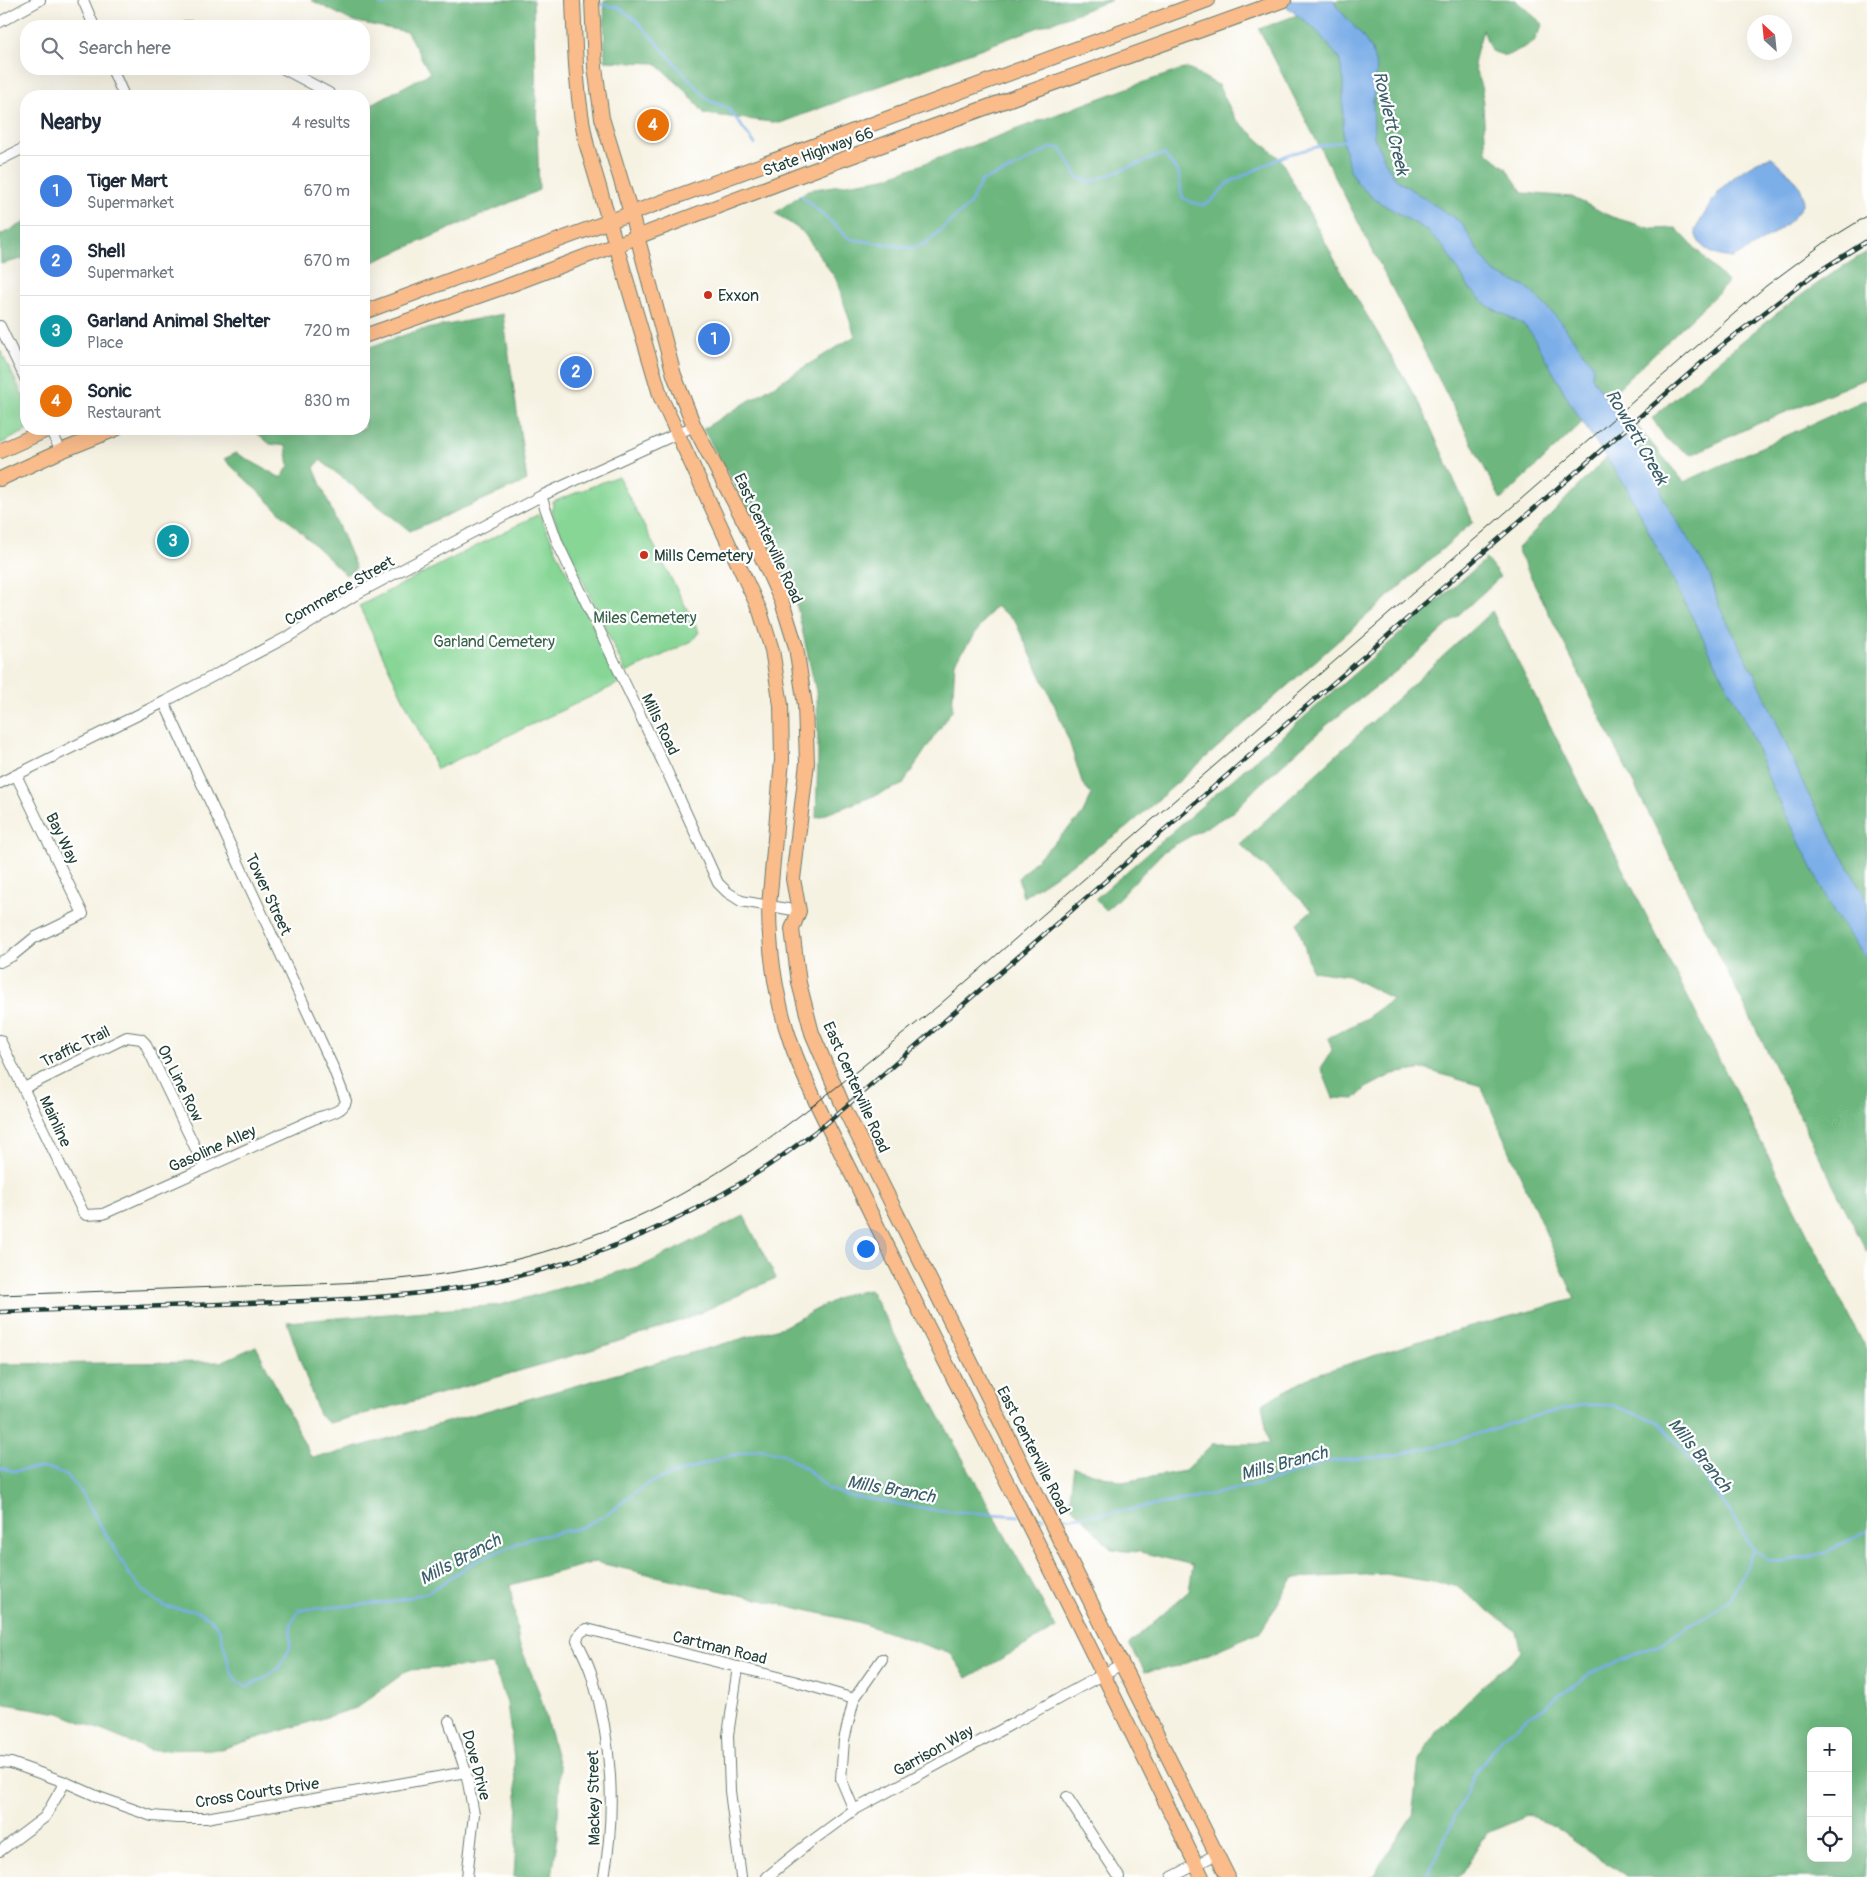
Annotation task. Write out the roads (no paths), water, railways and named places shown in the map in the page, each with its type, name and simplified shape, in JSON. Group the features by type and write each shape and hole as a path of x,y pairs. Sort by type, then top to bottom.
{"main road":[{"path":"573,0 578,96 586,138 661,398 760,611 772,650 781,705 782,760 769,906 769,929 776,986 790,1040 800,1067 875,1221 1061,1586 1102,1675 1199,1871"},
{"name":"East Centerville Road","path":"592,0 595,67 602,118 638,237 674,375 694,426 752,536 782,602 796,647 805,705 807,763 793,880 800,911 792,930 799,983 812,1033 834,1088 1228,1877"},
{"name":"State Highway 66","path":"370,310 1208,0"},
{"name":"State Highway 66","path":"370,334 638,237 827,165 1284,0"},
{"path":"0,451 36,435"},
{"path":"0,479 60,451 101,435"},
{"path":"784,1017 804,1005"},
{"path":"875,1221 895,1211"},
{"path":"956,1383 976,1373"}],"street":[{"path":"0,22 40,0"},
{"path":"83,0 91,20"},
{"path":"115,75 121,90"},
{"path":"295,75 323,90"},
{"path":"0,160 20,150"},
{"path":"0,326 20,368"},
{"name":"Commerce Street","path":"0,783 164,702 289,636 360,592 542,496 694,426"},
{"path":"53,435 60,451"},
{"name":"Mills Road","path":"542,496 558,544 666,769 718,883 727,892 742,901 800,911"},
{"name":"Tower Street","path":"164,702 332,1065 346,1101"},
{"name":"Bay Way","path":"0,962 12,956 34,938 84,914 16,775"},
{"name":"Traffic Trail","path":"24,1088 127,1037 141,1039"},
{"name":"On Line Row","path":"141,1039 145,1043 205,1168"},
{"name":"Mainline","path":"0,1040 86,1215"},
{"name":"Gasoline Alley","path":"86,1215 103,1214 314,1119 340,1110 346,1101"},
{"name":"Cartman Road","path":"579,1633 587,1629 797,1682 854,1699"},
{"name":"Mackey Street","path":"579,1633 577,1641 592,1675 609,1750 611,1828 604,1877"},
{"path":"854,1810 840,1779 844,1740 854,1699 882,1659"},
{"name":"Garrison Way","path":"767,1877 854,1810 1122,1664"},
{"path":"738,1668 728,1735 730,1791 741,1877"},
{"name":"Dove Drive","path":"449,1721 466,1772 474,1814 467,1877"},
{"name":"Cross Courts Drive","path":"0,1762 11,1763 65,1782 100,1798 152,1816 177,1818 206,1818 466,1772"},
{"path":"0,1851 45,1817 65,1782"},
{"path":"1067,1797 1119,1877"},
{"path":"1172,1877 1199,1871 1217,1854"}],"water":[{"path":"1285,0 1334,0 1337,7 1361,34 1372,50 1377,70 1373,100 1374,137 1388,167 1398,181 1462,223 1475,247 1495,273 1528,288 1560,321 1593,365 1592,377 1660,482 1662,496 1710,575 1719,606 1761,687 1807,792 1867,900 1867,960 1834,913 1770,782 1748,727 1626,487 1573,408 1533,336 1524,325 1488,306 1470,289 1444,248 1426,230 1374,199 1357,183 1349,167 1343,142 1343,77 1339,58 1316,30 1287,7"},
{"path":"1772,157 1790,175 1801,190 1803,196 1802,205 1796,214 1776,232 1733,258 1720,256 1708,251 1699,242 1695,230 1720,190 1744,170 1759,161"}],"waterway":[{"path":"374,0 381,5 411,0"},
{"path":"598,4 618,7 637,21 708,100 728,108 755,144"},
{"path":"802,196 850,239 911,248 925,244 970,204 981,181 1012,169 1050,148 1061,148 1078,178 1090,182 1164,154 1179,174 1182,197 1190,202 1203,205 1210,202 1228,183 1289,154 1345,140"},
{"name":"Mills Branch","path":"1055,1519 1109,1513 1190,1499 1265,1483 1324,1462 1390,1456 1442,1445 1535,1416 1583,1405 1611,1405 1659,1422 1726,1506 1754,1551 1768,1560 1785,1561 1825,1553 1867,1531"},
{"name":"Mills Branch","path":"0,1468 13,1471 40,1468 55,1470 68,1477 81,1492 129,1574 143,1591 166,1607 196,1611 210,1618 220,1631 231,1672 237,1682 248,1686 265,1678 280,1666 290,1648 291,1623 300,1610 392,1602 429,1592 474,1562 528,1539 580,1528 606,1515 648,1483 725,1457 760,1449 783,1454 808,1470 828,1489 849,1496 936,1510 1019,1516"},
{"name":"Mills Branch","path":"1030,1517 1044,1518"},
{"path":"1426,1877 1477,1770 1504,1735 1591,1673 1660,1644 1729,1601 1754,1552"}],"tram line":[{"path":"0,1295 353,1282 449,1273 512,1261 573,1243 632,1219 698,1184 770,1138 938,1006 1766,286 1828,240 1867,216"}],"railway":[{"path":"0,1312 371,1298 451,1289 531,1273 596,1253 670,1222 718,1197 771,1164 827,1123 1721,346 1813,275 1867,241"}],"place":[{"name":"Sonic","path":"653,125"},
{"name":"Exxon","path":"708,295"},
{"name":"Tiger Mart","path":"714,339"},
{"name":"Shell","path":"576,372"},
{"name":"Garland Animal Shelter","path":"173,541"},
{"name":"Mills Cemetery","path":"644,555"}],"water label":[{"name":"Rowlett Creek","path":"1391,123"},
{"name":"Rowlett Creek","path":"1637,437"}],"park label":[{"name":"Miles Cemetery","path":"645,617"},
{"name":"Garland Cemetery","path":"494,641"}]}
